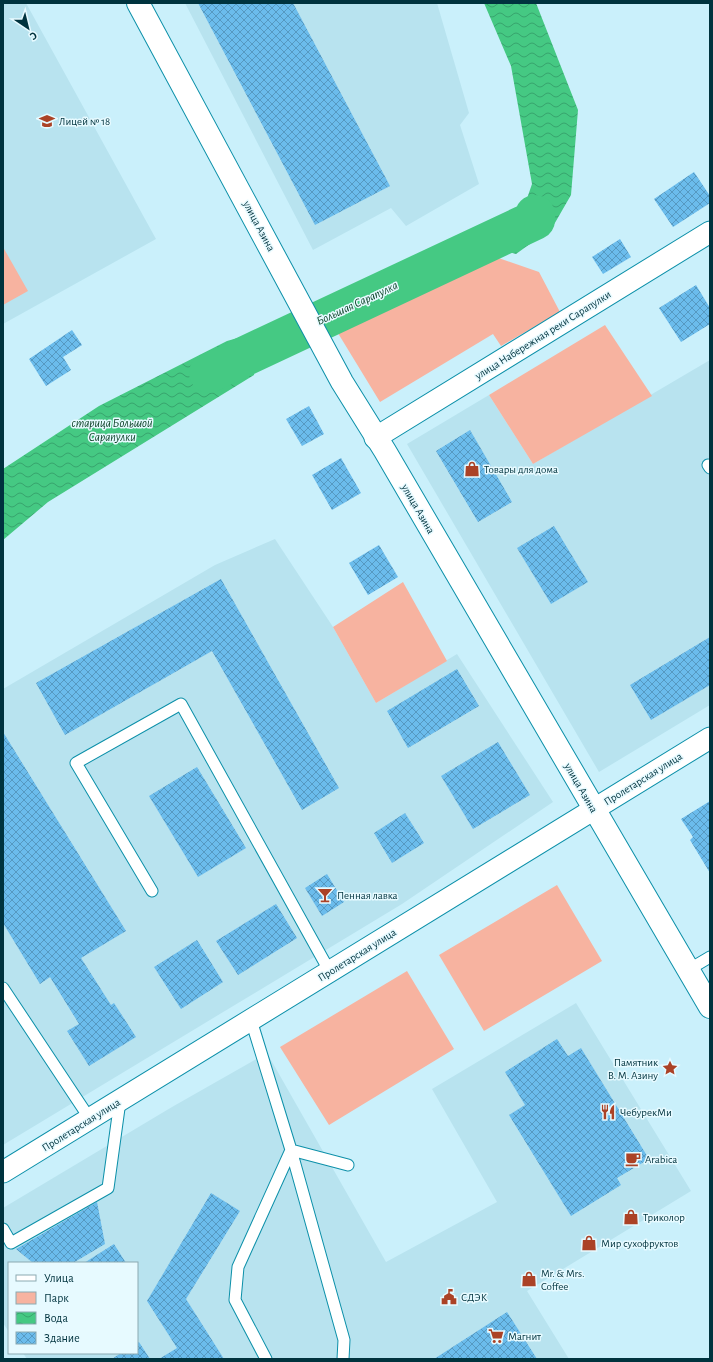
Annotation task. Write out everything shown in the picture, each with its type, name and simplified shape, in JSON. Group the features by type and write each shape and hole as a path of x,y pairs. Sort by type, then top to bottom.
{"main road":[{"name":"улица Азина","path":"138,3 259,224 342,382 710,1007"}],"street":[{"name":"улица Набережная реки Сарапулки","path":"375,438 710,232"},
{"name":"Пролетарская улица","path":"3,1172 710,738"}],"lane":[{"path":"152,891 76,763 181,704 330,972"},
{"path":"688,970 710,957"},
{"path":"3,988 90,1118"},
{"path":"251,1020 291,1150 344,1340 343,1359"},
{"path":"3,1229 11,1243 108,1188 120,1101"},
{"path":"291,1150 348,1165"},
{"path":"266,1359 235,1300 238,1267 291,1150"}],"shaded area":[{"name":"Лицей № 18","path":"3,3 26,3 156,239 3,324"},
{"path":"185,3 437,3 469,113 460,125 479,184 406,226 391,208 313,250"},
{"path":"710,360 710,705 599,772 407,444 489,395 533,464"},
{"path":"275,539 333,627 376,703 457,654 553,802 402,904 3,1145 3,689 215,565"},
{"path":"576,1003 691,1191 527,1291 569,1359 27,1359 24,1354 138,1354 138,1262 8,1262 8,1330 3,1323 3,1208 172,1107 267,1053 386,1262 497,1202 432,1089"}],"green space":[{"path":"3,247 28,291 3,305"},
{"path":"484,253 539,272 560,312 501,346 493,334 380,402 333,325"},
{"path":"605,325 652,396 533,464 489,395"},
{"path":"403,582 447,661 376,703 333,627"},
{"path":"557,885 602,961 484,1031 439,955"},
{"path":"407,971 454,1049 329,1125 280,1047"}],"water":[{"path":"484,3 536,3 578,110 571,195 552,228 516,254 491,247 486,231 521,216 532,184 511,66"},
{"name":"старица Большой Сарапулки","path":"262,331 254,375 48,502 3,540 3,469 99,406 227,341"}],"building":[{"path":"198,3 293,3 390,186 315,225"},
{"path":"694,172 710,196 710,203 673,227 654,199"},
{"path":"620,239 631,257 603,274 592,257"},
{"path":"696,285 710,308 710,324 681,342 659,308"},
{"path":"72,330 82,345 63,357 71,370 46,386 29,359"},
{"path":"309,406 324,434 302,446 286,419"},
{"path":"470,430 512,502 478,522 436,451"},
{"path":"341,458 361,493 332,510 312,475"},
{"path":"554,526 588,582 551,604 517,548"},
{"path":"379,545 398,577 368,595 349,563"},
{"path":"221,579 339,788 302,810 212,651 65,735 36,683"},
{"path":"710,637 710,685 651,720 630,685"},
{"path":"457,669 479,706 408,748 387,711"},
{"path":"3,732 126,931 81,958 111,1005 114,1003 136,1037 89,1066 67,1031 79,1024 50,977 40,984 3,923"},
{"path":"498,742 530,795 473,829 441,776"},
{"path":"197,767 246,848 198,877 149,796"},
{"path":"710,801 710,873 690,840 693,837 681,819"},
{"path":"405,813 424,843 392,863 374,833"},
{"name":"Пенная лавка","path":"327,874 344,902 322,916 305,888"},
{"path":"276,904 297,938 238,975 216,941"},
{"path":"197,940 223,982 181,1009 154,967"},
{"path":"557,1039 568,1056 581,1048 649,1159 617,1178 621,1185 571,1216 509,1115 525,1105 505,1072"},
{"path":"211,1193 240,1211 186,1299 224,1359 159,1359 177,1348 147,1301"},
{"path":"97,1202 105,1244 75,1262 32,1262 16,1249"},
{"path":"114,1244 125,1262 86,1262"},
{"name":"Магнит","path":"507,1312 537,1359 434,1359"},
{"path":"138,1342 150,1359 112,1359 120,1354 138,1354"}],"waterway":[{"name":"Большая Сарапулка","path":"209,373 535,220 535,215"}],"place":[{"name":"Лицей № 18","path":"47,121"},
{"name":"Товары для дома","path":"472,469"},
{"name":"Пенная лавка","path":"325,895"},
{"name":"Памятник В. М. Азину","path":"670,1068"},
{"name":"ЧебурекМи","path":"608,1112"},
{"name":"Arabica","path":"633,1159"},
{"name":"Триколор","path":"631,1217"},
{"name":"Мир сухофруктов","path":"589,1243"},
{"name":"Mr. & Mrs. Coffee","path":"529,1279"},
{"name":"СДЭК","path":"449,1297"},
{"name":"Магнит","path":"496,1336"}]}
